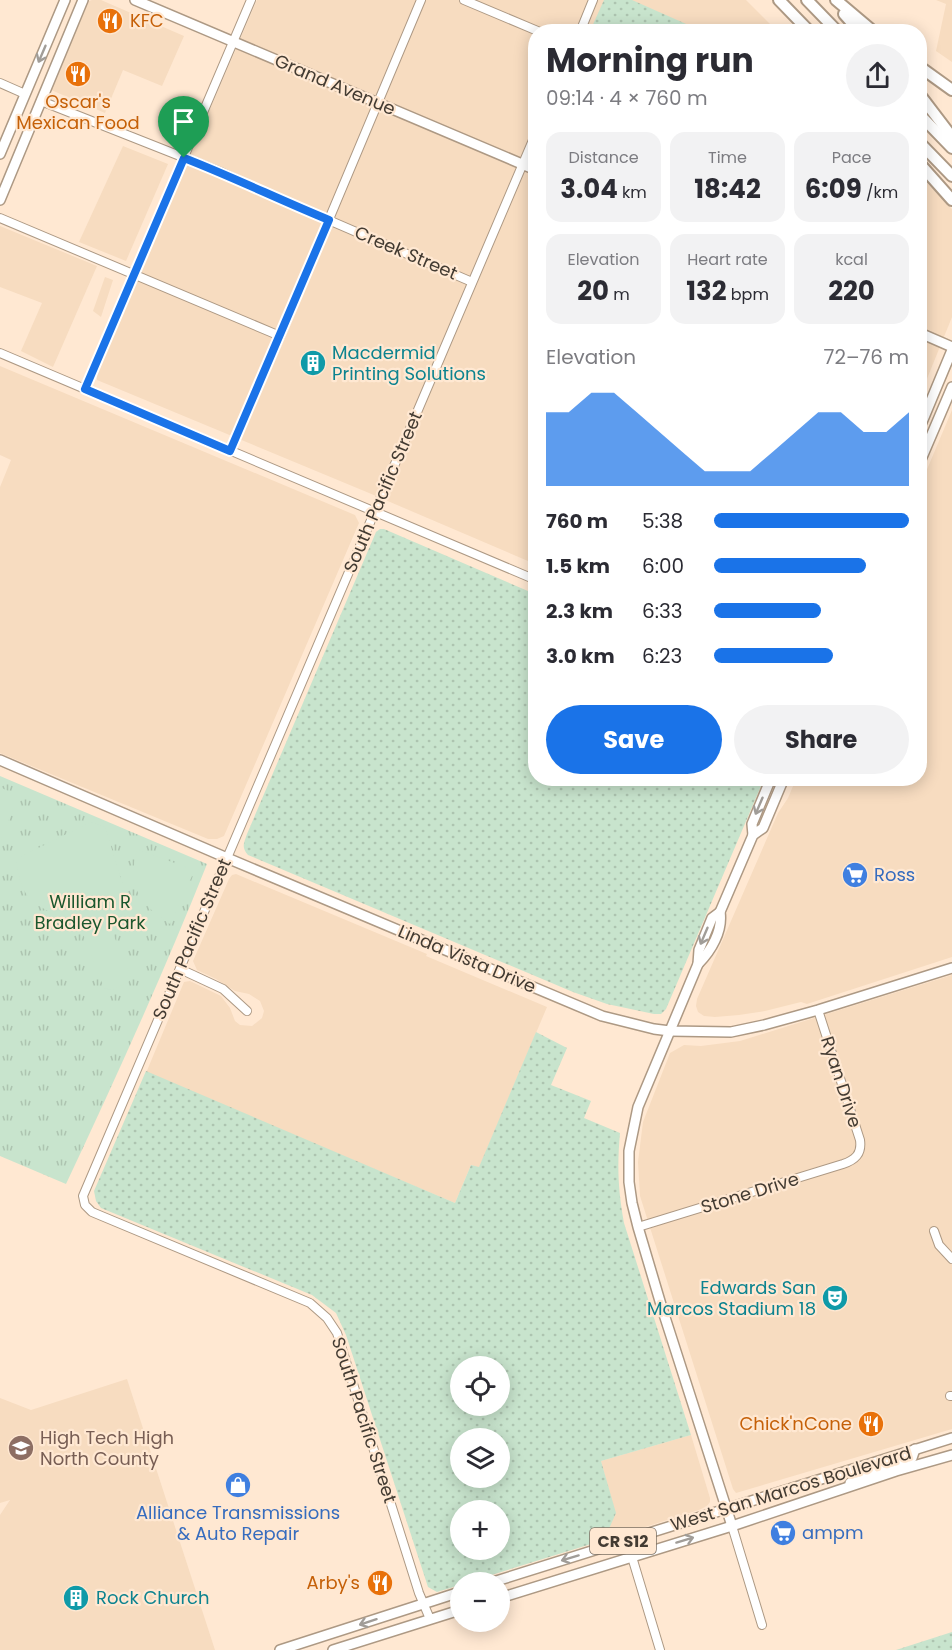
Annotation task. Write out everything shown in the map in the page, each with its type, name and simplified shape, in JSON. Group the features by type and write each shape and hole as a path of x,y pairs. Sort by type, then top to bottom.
{"highway":[{"path":"807,0 830,24"},
{"path":"831,0 853,24"},
{"path":"836,0 864,24"},
{"path":"781,2 802,24"},
{"path":"927,72 952,90"},
{"path":"927,104 952,137"},
{"path":"927,122 952,148"},
{"path":"927,150 952,176"},
{"path":"927,172 952,200"}],"main road":[{"path":"0,154 65,0"},
{"path":"0,200 83,0"},
{"name":"Grand Avenue","path":"135,0 528,166"},
{"path":"927,336 952,349 927,410"},
{"path":"927,446 952,387"},
{"name":"Linda Vista Drive","path":"0,760 602,1016 654,1029 731,1032 818,1010 952,968"},
{"path":"732,1526 665,1319 638,1227 629,1182 629,1151 633,1126 645,1087 698,964 709,954 722,922 720,912 753,835 752,824 768,786"},
{"path":"753,835 763,828 781,786"},
{"name":"West San Marcos Boulevard","path":"510,1577 952,1438"},
{"path":"844,1488 854,1479 867,1473 912,1458 915,1449"},
{"name":"West San Marcos Boulevard","path":"510,1595 952,1455"},
{"path":"280,1650 450,1595"},
{"path":"333,1650 450,1613"}],"street":[{"path":"85,389 251,0"},
{"path":"230,451 421,0"},
{"path":"464,0 528,27"},
{"path":"583,24 593,0"},
{"path":"0,83 25,94"},
{"name":"Creek Street","path":"41,101 223,173 472,282"},
{"name":"South Pacific Street","path":"430,1619 419,1593 337,1333 327,1318 310,1303 92,1212 85,1205 83,1196 528,152"},
{"path":"0,218 280,336"},
{"path":"0,353 528,577"},
{"path":"180,969 223,989 247,1011"},
{"name":"Ryan Drive","path":"818,1010 860,1140 859,1154"},
{"name":"Stone Drive","path":"638,1227 849,1162 859,1154"},
{"path":"934,1231 939,1245 952,1258"},
{"path":"732,1526 762,1625"},
{"path":"632,1557 660,1650"}],"shaded area":[{"path":"101,0 184,36 162,86 123,70 105,113 51,90 89,1"},
{"path":"257,0 746,0 770,24 528,24 528,561 97,380 97,372"},
{"path":"936,0 952,0 952,62 936,51 946,4"},
{"path":"123,146 168,164 126,261 79,242"},
{"path":"927,183 952,209 952,317 927,379"},
{"path":"0,226 97,266 53,367 21,351 42,303 0,287"},
{"path":"105,277 113,280 101,317 93,311"},
{"path":"0,366 355,515 359,523 224,836 208,839 0,753 0,487 11,460 0,455"},
{"path":"952,410 952,957 807,1004 801,1002 739,1015 704,1016 698,1012 697,999 778,813 793,786 927,786 927,469"},
{"path":"236,874 547,1007 479,1168 471,1165 455,1203 146,1073 184,982 190,981 221,996 230,1008 235,1021 240,1025 252,1026 262,1018 264,1011 260,1001 249,994 235,991 197,970 193,961 229,879"},
{"path":"952,975 952,1429 736,1493 640,1196 638,1162 643,1122 670,1053 684,1045 701,1046 740,1041"},
{"path":"127,1379 215,1650 0,1650 0,1515 10,1500 0,1503 0,1398 31,1410"},
{"path":"691,1435 710,1498 707,1506 604,1540 615,1513 601,1461"}],"green space":[{"path":"604,0 632,0 686,24 593,24"},
{"path":"384,529 528,591 528,786 761,786 666,1009 661,1014 607,1004 573,992 248,855 244,850 247,834 376,532"},
{"name":"William R Bradley Park","path":"0,776 207,864 139,1025 66,1184 0,1156"},
{"path":"0,787 8,791 14,806 0,843"},
{"path":"91,822 105,827 131,911 100,921 80,922 54,913 30,899 22,885 16,859"},
{"path":"137,849 188,868 192,876 170,924 150,909 138,893 134,874"},
{"path":"103,922 109,924 131,977 128,983 111,990 104,988 83,934 85,929"},
{"path":"536,1032 567,1048 551,1085 591,1101 584,1118 620,1133 619,1178 624,1223 691,1435 601,1461 616,1513 604,1540 501,1572 450,1572 450,1588 437,1592 428,1587 346,1335 336,1313 312,1295 101,1208 96,1201 94,1191 146,1071 455,1203 471,1165 479,1167"},
{"path":"952,1632 952,1650 896,1650"}],"place":[{"name":"KFC","path":"110,21"},
{"name":"Oscar's Mexican Food","path":"78,74"},
{"name":"Macdermid Printing Solutions","path":"313,363"},
{"name":"Ross","path":"855,875"},
{"name":"Edwards San Marcos Stadium 18","path":"835,1298"},
{"name":"Chick'nCone","path":"871,1424"},
{"name":"High Tech High North County","path":"21,1448"},
{"name":"Alliance Transmissions & Auto Repair","path":"238,1485"},
{"name":"ampm","path":"783,1533"},
{"name":"Arby's","path":"380,1583"},
{"name":"Rock Church","path":"76,1598"}],"route":[{"path":"184,158 329,220 230,451 85,389 184,158"}]}
